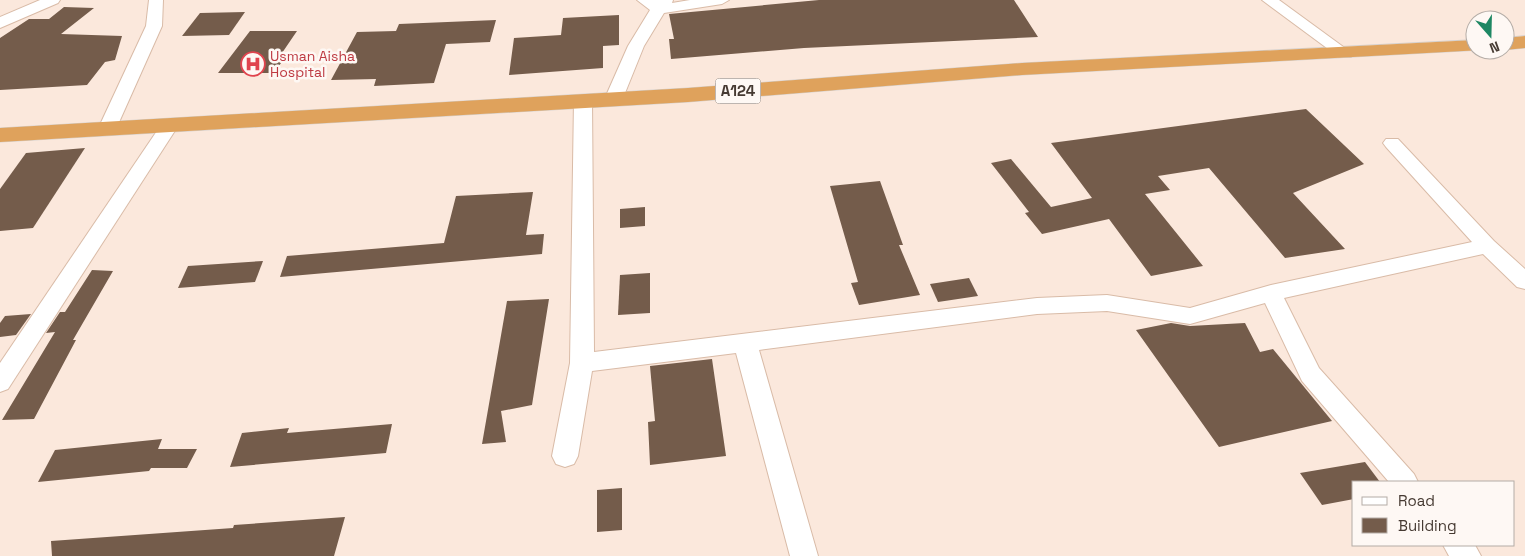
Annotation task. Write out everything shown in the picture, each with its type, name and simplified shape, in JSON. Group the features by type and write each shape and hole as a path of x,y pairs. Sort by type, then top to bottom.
{"highway":[{"name":"A124","path":"0,135 688,95 1022,69 1465,47"}],"street":[{"path":"0,23 53,0"},
{"path":"107,129 154,26 156,0"},
{"path":"644,0 662,5 722,0"},
{"path":"1269,0 1345,54"},
{"path":"614,98 639,37 652,15 662,5"},
{"path":"565,456 582,363 583,100"},
{"path":"0,382 168,126"},
{"path":"1392,143 1487,246 1525,281"},
{"path":"582,363 1037,306 1107,303 1190,316 1270,294 1487,246"},
{"path":"1270,294 1310,374 1404,481"},
{"path":"745,342 804,556"},
{"path":"1458,546 1467,556"}],"building":[{"path":"819,0 1014,0 1038,37 804,48 671,59 669,39 674,39 669,14"},
{"path":"64,7 94,8 61,34 122,36 115,60 105,62 87,85 0,90 0,38 29,19 49,19"},
{"path":"245,12 229,35 182,36 200,13"},
{"path":"619,15 619,45 603,46 603,68 509,75 514,38 561,35 563,18"},
{"path":"496,20 490,42 446,44 434,83 374,86 376,79 331,80 357,32 396,31 399,24"},
{"path":"250,31 297,31 282,53 288,53 274,73 218,73"},
{"path":"1306,109 1364,164 1293,193 1345,249 1285,258 1209,168 1158,176 1170,190 1145,194 1203,266 1151,276 1109,219 1042,234 1025,213 1029,212 991,163 1011,159 1051,207 1092,198 1051,143"},
{"path":"85,148 33,228 0,231 0,189 26,153"},
{"path":"880,181 903,245 899,245 920,295 859,305 851,283 858,282 830,186"},
{"path":"533,192 526,235 544,234 542,254 280,277 287,256 444,243 456,196"},
{"path":"645,207 645,226 620,228 620,209"},
{"path":"263,261 255,282 178,288 188,266"},
{"path":"92,270 113,271 73,340 76,340 34,419 2,420 55,332 46,333 60,312 65,312"},
{"path":"650,273 650,313 618,315 620,275"},
{"path":"969,278 978,296 938,302 930,284"},
{"path":"549,299 532,405 501,411 506,442 482,444 507,301"},
{"path":"31,314 16,335 0,337 0,323 5,316"},
{"path":"1171,323 1190,326 1245,323 1260,352 1273,349 1332,421 1219,447 1136,330"},
{"path":"712,359 726,456 650,465 648,422 655,421 650,366"},
{"path":"392,424 386,453 230,467 242,433 289,428 287,433"},
{"path":"162,439 158,449 197,449 187,468 151,468 149,471 38,482 55,450"},
{"path":"1365,462 1379,481 1352,481 1352,499 1322,505 1300,473"},
{"path":"622,488 622,530 597,532 597,490"},
{"path":"345,517 334,556 52,556 51,541 233,528 234,525"}],"place":[{"name":"Usman Aisha Hospital","path":"253,64"}]}
